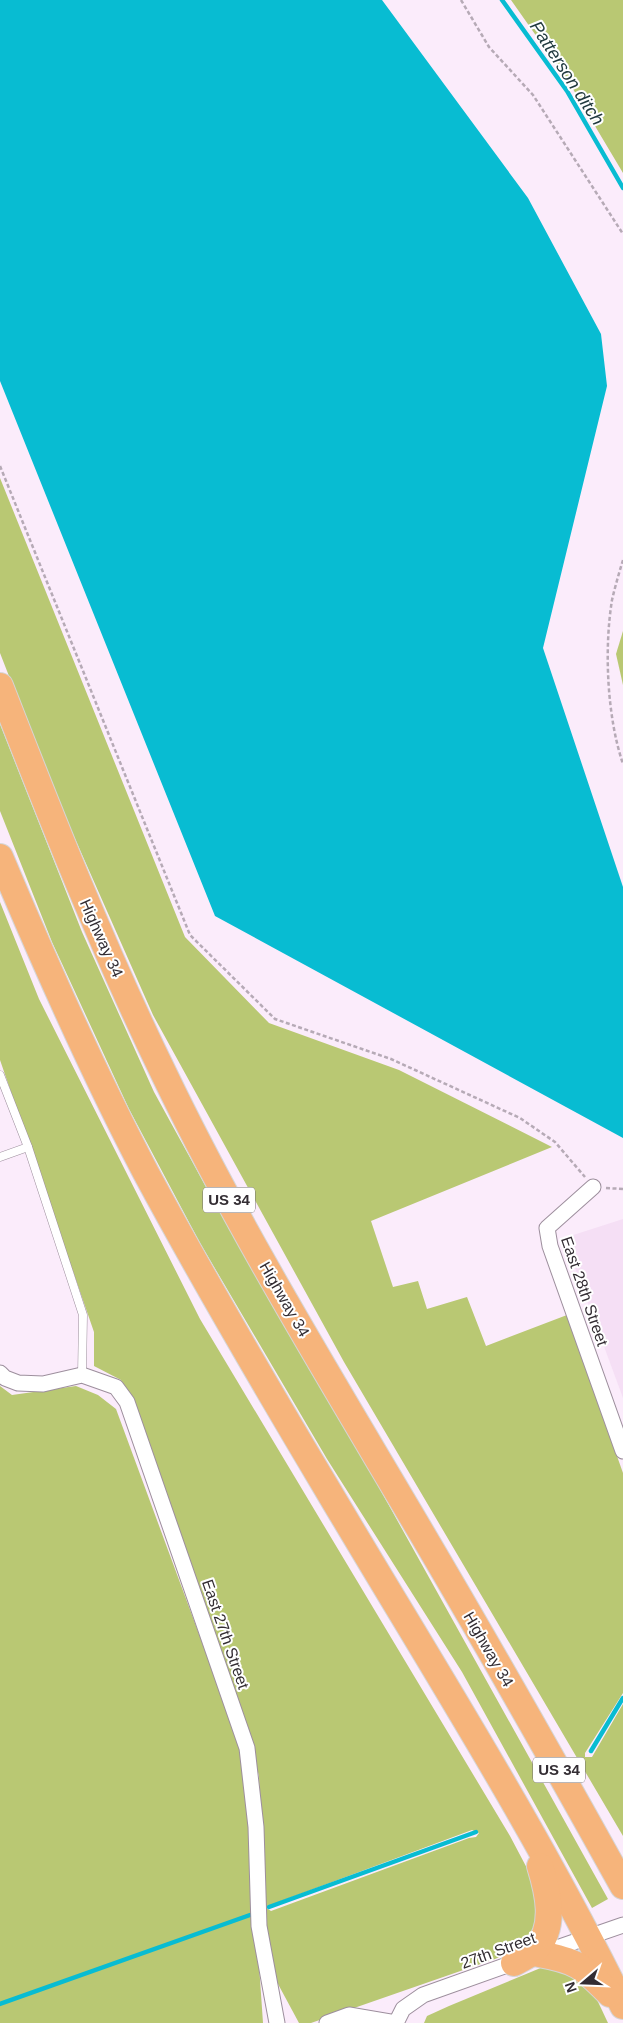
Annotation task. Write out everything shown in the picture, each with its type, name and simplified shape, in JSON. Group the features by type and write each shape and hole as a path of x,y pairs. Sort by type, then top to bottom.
{"highway":[{"name":"Highway 34","path":"0,686 101,940 174,1094 236,1214 353,1418 445,1572 623,1886"},
{"path":"0,857 53,982 146,1172 324,1485 529,1830 589,1936 623,2006"},
{"path":"514,1963 535,1950 548,1923 547,1890 529,1830"},
{"path":"605,1854 623,1872"},
{"path":"539,1954 567,1959 585,1969 623,2006"}],"street":[{"name":"East 28th Street","path":"593,1187 547,1228 550,1246 623,1451"},
{"path":"0,1373 5,1378 18,1383 43,1384 82,1375"},
{"name":"East 27th Street","path":"82,1375 116,1387 127,1402 247,1748 256,1827 259,1926 277,2023"},
{"name":"27th Street","path":"396,2023 403,2009 423,1995 623,1925"},
{"path":"327,2023 349,2015 396,2023"}],"lane":[{"path":"0,1075 28,1147 83,1315 82,1375"},
{"path":"0,1157 28,1147"}],"path":[{"path":"460,0 489,47 534,95 623,234"},
{"path":"0,466 190,935 275,1020 391,1059 520,1118 554,1142 593,1187 623,1189"},
{"path":"623,560 612,600 608,640 610,700 623,764"}],"shaded area":[{"path":"623,1219 623,1398 564,1238"}],"green space":[{"path":"511,0 623,0 623,173 570,84"},
{"path":"0,478 185,937 269,1023 399,1070 552,1147 371,1221 393,1287 418,1281 427,1309 467,1297 486,1346 567,1315 623,1473 623,1693 585,1753 585,1757 592,1757 623,1704 623,1836 344,1362 153,1015 53,789 0,653"},
{"path":"623,631 623,685 616,654"},
{"path":"0,724 82,932 154,1092 228,1227 352,1439 608,1899 592,1908 462,1672 327,1459 200,1243 129,1109 52,942 0,811"},
{"path":"0,902 39,999 200,1319 510,1836 539,1891 539,1916 526,1945 495,1959 311,2023 299,2023 278,1984 269,1958 263,1904 259,1776 247,1729 121,1380 94,1366 94,1332 0,1060","holes":["472,1830 479,1833 476,1837 271,1911 265,1907"]},
{"path":"0,1386 12,1395 76,1386 98,1395 116,1409 234,1729 246,1776 263,2023 0,2023"},
{"path":"543,1967 564,1970 592,1989 608,2023 424,2023 427,2016"}],"water":[{"path":"0,0 382,0 528,198 601,334 607,386 543,648 623,887 623,1138 215,916 0,381"}],"waterway":[{"name":"Patterson ditch","path":"502,0 567,91 623,188"},
{"path":"591,1751 623,1698"},
{"path":"269,1907 476,1832"},
{"path":"0,2004 250,1915"}]}
